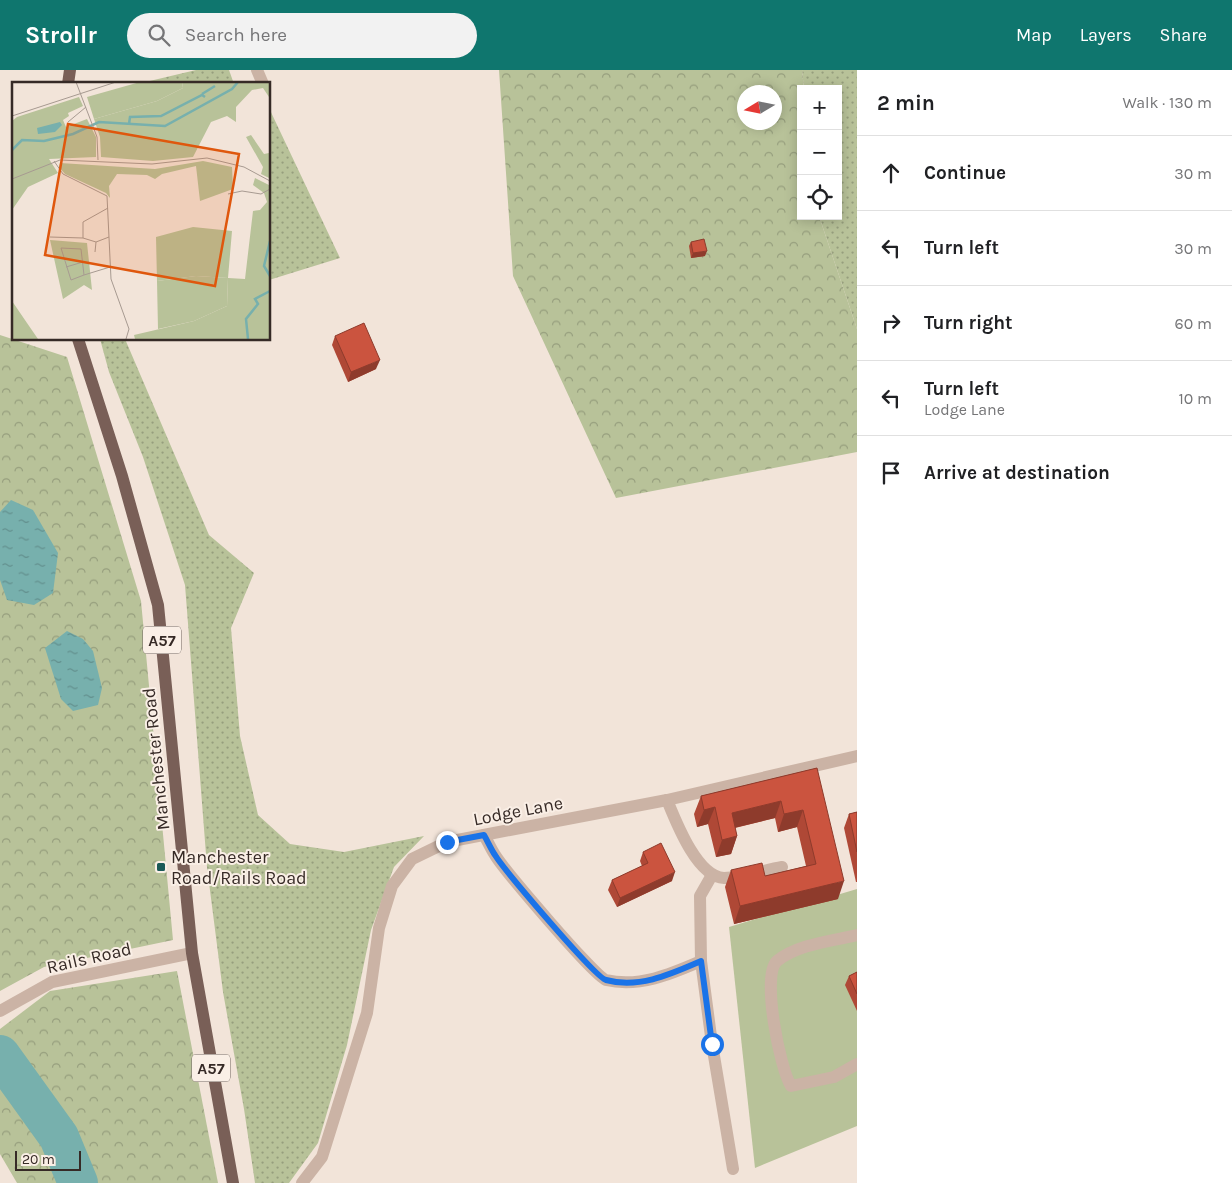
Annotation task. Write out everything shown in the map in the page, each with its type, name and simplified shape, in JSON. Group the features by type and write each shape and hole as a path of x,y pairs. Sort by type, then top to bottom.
{"main road":[{"name":"Manchester Road","path":"78,340 83,360 122,476 158,605 192,953 233,1183"}],"street":[{"path":"257,70 262,82"},
{"name":"Lodge Lane","path":"302,1183 322,1157 347,1084 367,1013 378,928 392,886 412,858 447,842 667,800 856,757"},
{"path":"667,800 677,824 702,866 712,875 724,878 782,867"},
{"path":"484,835 495,856 522,890 604,980 632,984 675,973 701,961"},
{"path":"712,875 700,896 701,961 733,1169"},
{"path":"856,937 789,953 775,963 769,982 780,1060 786,1079 791,1086 834,1077 857,1064"},
{"name":"Rails Road","path":"0,1011 52,982 192,953"}],"green space":[{"path":"196,70 229,70 233,82 145,82"},
{"path":"499,70 802,70 804,85 797,85 797,220 820,220 857,329 857,452 616,498 513,276"},
{"path":"802,70 857,70 857,329 820,220 842,220 842,85 804,85"},
{"path":"270,110 340,258 270,280"},
{"path":"0,335 67,357 141,601 173,940 44,967 0,991"},
{"path":"100,340 125,340 209,535 254,573 231,628 240,736 258,815 290,844 344,852 424,836 394,867 371,930 347,1045 318,1143 289,1183 255,1183 223,992 207,867 185,585 143,457 109,372"},
{"path":"857,889 857,1126 755,1168 729,927"},
{"path":"177,971 218,1183 17,1183 0,1154 0,1029 50,991"}],"water":[{"path":"11,500 33,510 58,553 53,593 34,605 7,600 0,580 0,512"},
{"path":"67,631 83,639 93,651 102,688 98,705 73,711 61,699 45,648"}],"building":[{"path":"704,239 707,251 693,253 691,242"},
{"path":"364,323 380,360 351,372 335,336"},
{"path":"817,768 844,881 740,906 731,870 762,863 765,876 816,864 803,810 784,814 781,801 732,813 737,836 722,840 715,807 704,810 701,796"},
{"path":"857,812 857,852 849,814"},
{"path":"661,843 675,872 620,898 612,880 648,863 643,852"},
{"path":"857,972 857,994 849,976"}],"waterway":[{"path":"0,1055 59,1137 78,1183"}],"place":[{"name":"Manchester Road/Rails Road","path":"161,867"}],"route":[{"path":"447,842 484,835 495,856 522,890 577,953 604,980 632,984 675,973 701,961 712,1044"}]}
